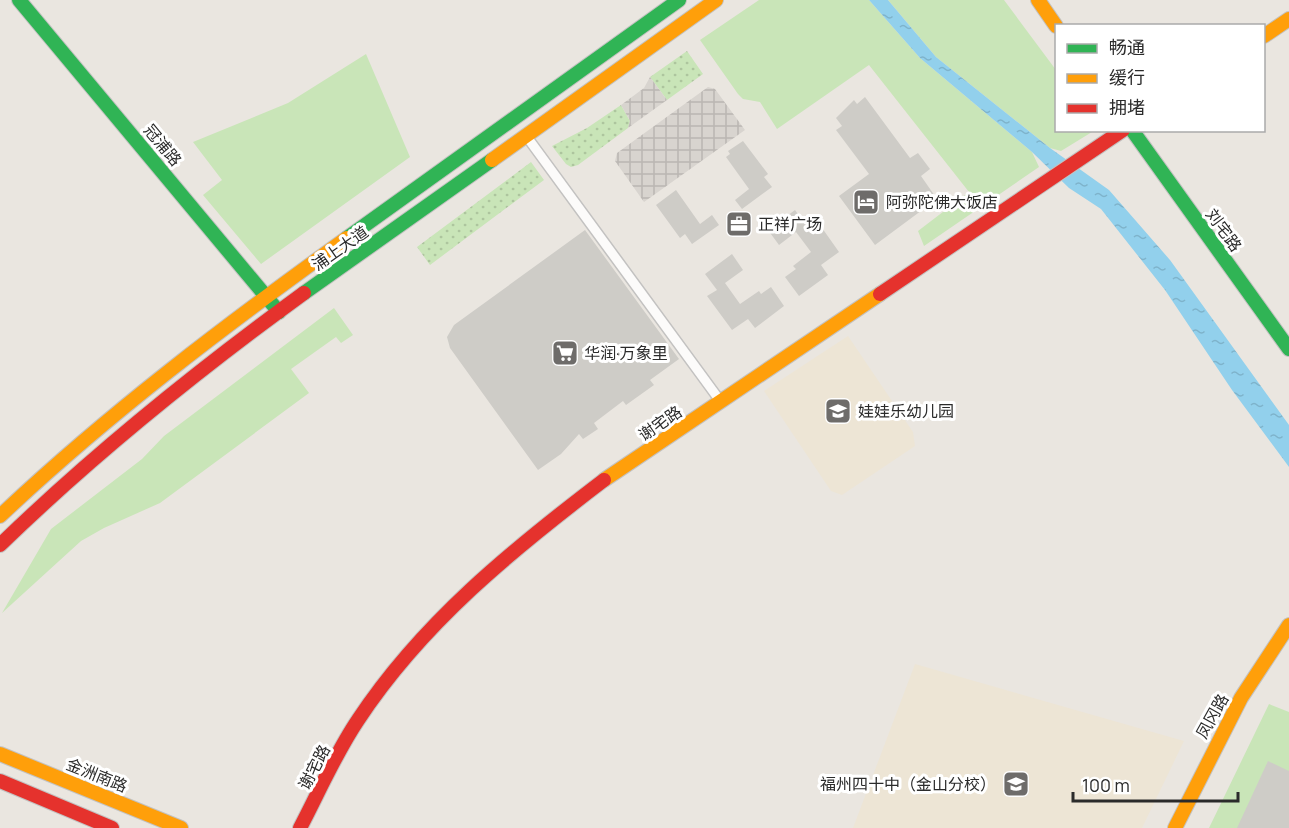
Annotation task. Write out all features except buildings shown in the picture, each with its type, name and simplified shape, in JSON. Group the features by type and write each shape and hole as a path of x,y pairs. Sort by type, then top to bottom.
{"main road":[{"name":"冠浦路","path":"19,0 279,312"},
{"name":"浦上大道","path":"0,516 47,471 135,395 267,296 679,0"},
{"name":"浦上大道","path":"0,545 110,443 279,312 716,0"},
{"path":"1038,0 1055,25"},
{"path":"1265,35 1289,19"},
{"name":"谢宅路","path":"300,828 358,720 397,669 449,609 531,535 604,480 1120,132"},
{"name":"刘宅路","path":"1133,132 1289,349"},
{"name":"凤冈路","path":"1175,828 1226,724 1256,672 1289,625"},
{"name":"金洲南路","path":"0,749 5,756 181,828"},
{"path":"0,781 112,828"}],"street":[{"path":"527,137 721,402"}],"shaded area":[{"path":"650,77 667,100 628,128 630,121 621,105 644,88"},
{"path":"708,87 715,89 745,130 644,202 615,161 617,153"},
{"name":"娃娃乐幼儿园","path":"848,336 913,432 915,446 842,495 831,491 764,391"},
{"name":"福州四十中（金山分校）","path":"915,664 1184,741 1142,828 853,828"}],"green space":[{"path":"759,0 869,0 920,58 1032,152 1039,167 924,246 918,231 969,192 869,65 777,129 760,102 743,99 738,94 700,40"},
{"path":"888,0 1004,0 1055,69 1055,132 1092,132 1061,151 1050,148 936,57"},
{"path":"687,51 703,74 667,100 650,77"},
{"path":"366,54 410,157 261,264 203,195 222,180 193,142 288,103"},
{"path":"621,105 630,121 628,128 578,165 571,167 566,164 552,146 587,128"},
{"path":"531,162 544,180 430,265 417,247"},
{"path":"334,308 353,335 341,343 336,337 291,369 309,393 160,503 81,541 2,613 51,529 142,459 164,436"},
{"path":"1269,704 1289,712 1289,828 1209,828"}],"water":[{"path":"869,0 888,0 936,57 1050,148 1109,190 1170,260 1289,425 1289,467 1232,390 1165,290 1101,209 1069,188 1032,152 920,58"}],"traffic: fast":[{"path":"19,0 279,312"},
{"path":"347,238 679,0"},
{"path":"1133,132 1289,349"},
{"path":"304,293 492,160"}],"traffic: slow":[{"path":"492,160 716,0"},
{"path":"1038,0 1055,25"},
{"path":"1265,35 1289,19"},
{"path":"0,516 125,406 347,238"},
{"path":"604,480 880,294"},
{"path":"1175,828 1241,698 1289,625"},
{"path":"0,754 181,828"}],"traffic: jam":[{"path":"880,294 1120,132"},
{"path":"0,545 110,445 225,352 304,293"},
{"path":"300,828 358,720 410,651 470,590 536,533 604,480"},
{"path":"0,781 112,828"}],"place":[{"name":"阿弥陀佛大饭店","path":"866,202"},
{"name":"正祥广场","path":"739,224"},
{"name":"华润·万象里","path":"565,353"},
{"name":"娃娃乐幼儿园","path":"838,411"},
{"name":"福州四十中（金山分校）","path":"1016,784"}]}
